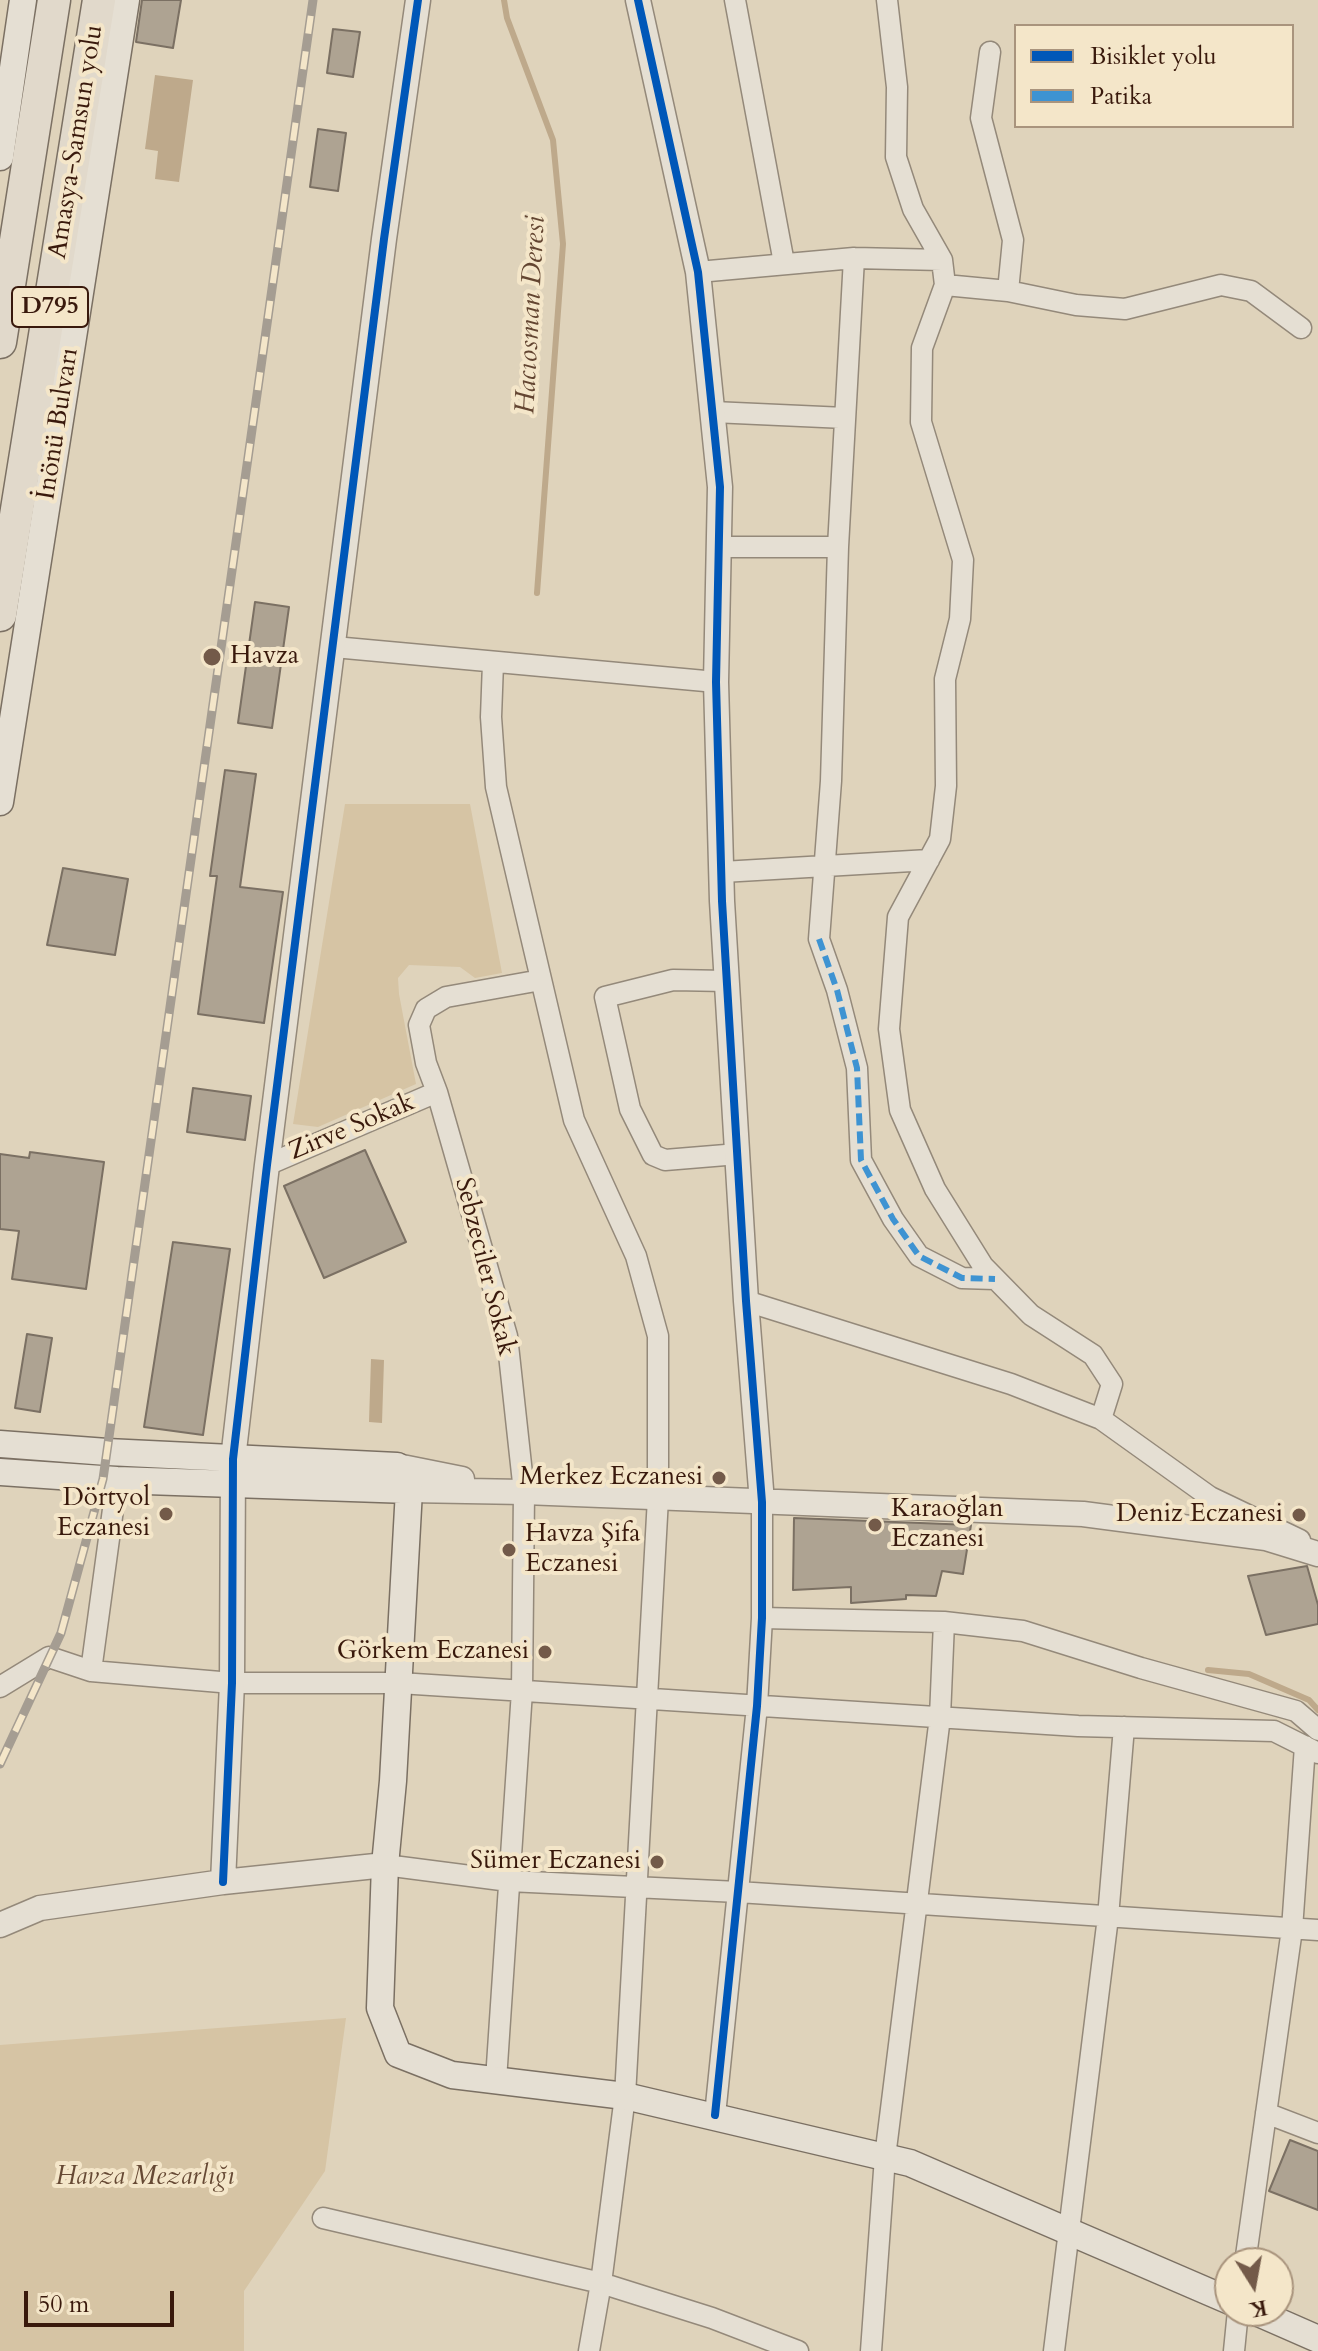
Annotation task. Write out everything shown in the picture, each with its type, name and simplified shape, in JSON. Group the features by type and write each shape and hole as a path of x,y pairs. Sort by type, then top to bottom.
{"highway":[{"name":"Amasya-Samsun yolu","path":"0,342 54,0"},
{"name":"Amasya-Samsun yolu","path":"0,615 99,0"}],"main road":[{"path":"0,157 23,0"},
{"name":"İnönü Bulvarı","path":"0,802 126,0"},
{"path":"0,1444 409,1490"},
{"path":"0,1472 117,1480 397,1466 409,1490 393,1781 385,1865 380,2008 398,2054 452,2075 625,2096 910,2163 1214,2294"},
{"path":"1291,2327 1318,2339"}],"street":[{"path":"223,1882 232,1683 233,1472 267,1165 384,239 418,0"},
{"path":"638,0 698,272 720,487 716,682 722,872 746,1301 762,1502 762,1618 757,1706 715,2115"},
{"path":"735,0 784,263"},
{"path":"887,0 897,87 896,157 913,209 942,260 945,285 922,348 921,422 963,560 960,619 945,679 945,799 940,839 898,917 889,1029 900,1110 935,1189 983,1266 1031,1315 1093,1355 1112,1384 1101,1419"},
{"path":"990,52 981,118 1013,240 1008,291"},
{"path":"698,272 854,258 942,260"},
{"path":"854,258 838,547 831,781 819,939 837,990 857,1068 861,1160 893,1219 919,1256 962,1278 995,1279"},
{"path":"945,285 1008,291 1076,305 1125,309 1221,285 1251,291 1301,328"},
{"path":"713,412 845,418"},
{"path":"719,547 838,547"},
{"path":"334,647 716,682"},
{"path":"493,663 491,717 496,787 574,1120 636,1256 658,1336 658,1498 625,2096 589,2351"},
{"path":"722,872 929,860"},
{"name":"Sebzeciler Sokak","path":"496,2080 522,1691 524,1492 507,1336 426,1063 419,1025 426,1009 446,997 541,980"},
{"path":"727,981 673,980 605,997 630,1109 653,1155 665,1160 738,1154"},
{"name":"Zirve Sokak","path":"267,1165 437,1092"},
{"path":"746,1301 1011,1384 1101,1419 1210,1497 1318,1551"},
{"path":"397,1466 524,1492"},
{"path":"91,1671 117,1480"},
{"path":"409,1490 1083,1514 1266,1538 1318,1551"},
{"path":"762,1618 944,1622 1023,1631 1296,1711 1314,1743 1292,1929 1247,2247"},
{"path":"871,2351 885,2157 940,1717 944,1622"},
{"path":"0,1687 49,1657 91,1671 232,1683 399,1683 940,1717 1274,1731 1314,1743"},
{"path":"1054,2351 1108,1917 1124,1727"},
{"path":"0,1925 40,1908 223,1882 385,1865 509,1881 738,1892 1318,1930"},
{"path":"1266,2113 1318,2133"},
{"path":"323,2218 601,2283 712,2318 798,2351"},
{"path":"1234,2351 1236,2327"}],"green space":[{"path":"345,804 470,804 502,973 475,978 460,967 409,965 398,978 416,1084 318,1127 293,1124"},
{"name":"Havza Mezarlığı","path":"346,2018 325,2171 244,2291 244,2351 0,2351 0,2045"}],"shaded area":[{"path":"155,75 193,80 179,182 155,179 158,151 145,149"},
{"path":"371,1359 384,1360 382,1423 369,1422"}],"building":[{"path":"142,0 181,0 173,48 136,42"},
{"path":"333,29 360,32 353,77 327,73"},
{"path":"318,129 346,133 338,191 310,187"},
{"path":"255,602 289,607 272,728 238,723"},
{"path":"225,770 256,774 240,887 283,892 264,1023 198,1014 217,876 210,876"},
{"path":"63,868 128,879 115,955 47,945"},
{"path":"193,1088 251,1096 245,1140 187,1132"},
{"path":"365,1150 406,1242 324,1278 284,1186"},
{"path":"30,1152 104,1162 86,1289 12,1279 19,1231 0,1229 0,1154 29,1158"},
{"path":"173,1242 230,1249 203,1435 144,1427"},
{"path":"27,1334 52,1338 40,1412 15,1408"},
{"path":"794,1518 971,1525 963,1574 942,1571 936,1596 906,1595 906,1599 851,1603 851,1587 793,1590"},
{"path":"1307,1566 1318,1605 1318,1624 1266,1635 1248,1576"},
{"path":"1290,2140 1318,2151 1318,2210 1269,2191"}],"waterway":[{"name":"Hacıosman Deresi","path":"504,0 507,18 553,140 563,244 537,593"},
{"name":"Hacıosman Deresi","path":"1208,1670 1249,1674 1309,1700 1318,1710"}],"railway":[{"path":"0,1764 61,1633 103,1479 313,0"}],"marked path":[{"path":"819,939 837,990 857,1068 861,1160 893,1219 919,1256 962,1278 995,1279"}],"cycle path":[{"path":"223,1882 232,1683 233,1459 384,239 418,0"},
{"path":"638,0 698,272 720,487 716,682 722,901 746,1301 762,1502 762,1618 757,1706 715,2115"}],"place":[{"name":"Havza","path":"212,657"},
{"name":"Merkez Eczanesi","path":"719,1478"},
{"name":"Dörtyol Eczanesi","path":"166,1514"},
{"name":"Deniz Eczanesi","path":"1299,1515"},
{"name":"Karaoğlan Eczanesi","path":"875,1525"},
{"name":"Havza Şifa Eczanesi","path":"509,1550"},
{"name":"Görkem Eczanesi","path":"545,1652"},
{"name":"Sümer Eczanesi","path":"657,1862"}]}
